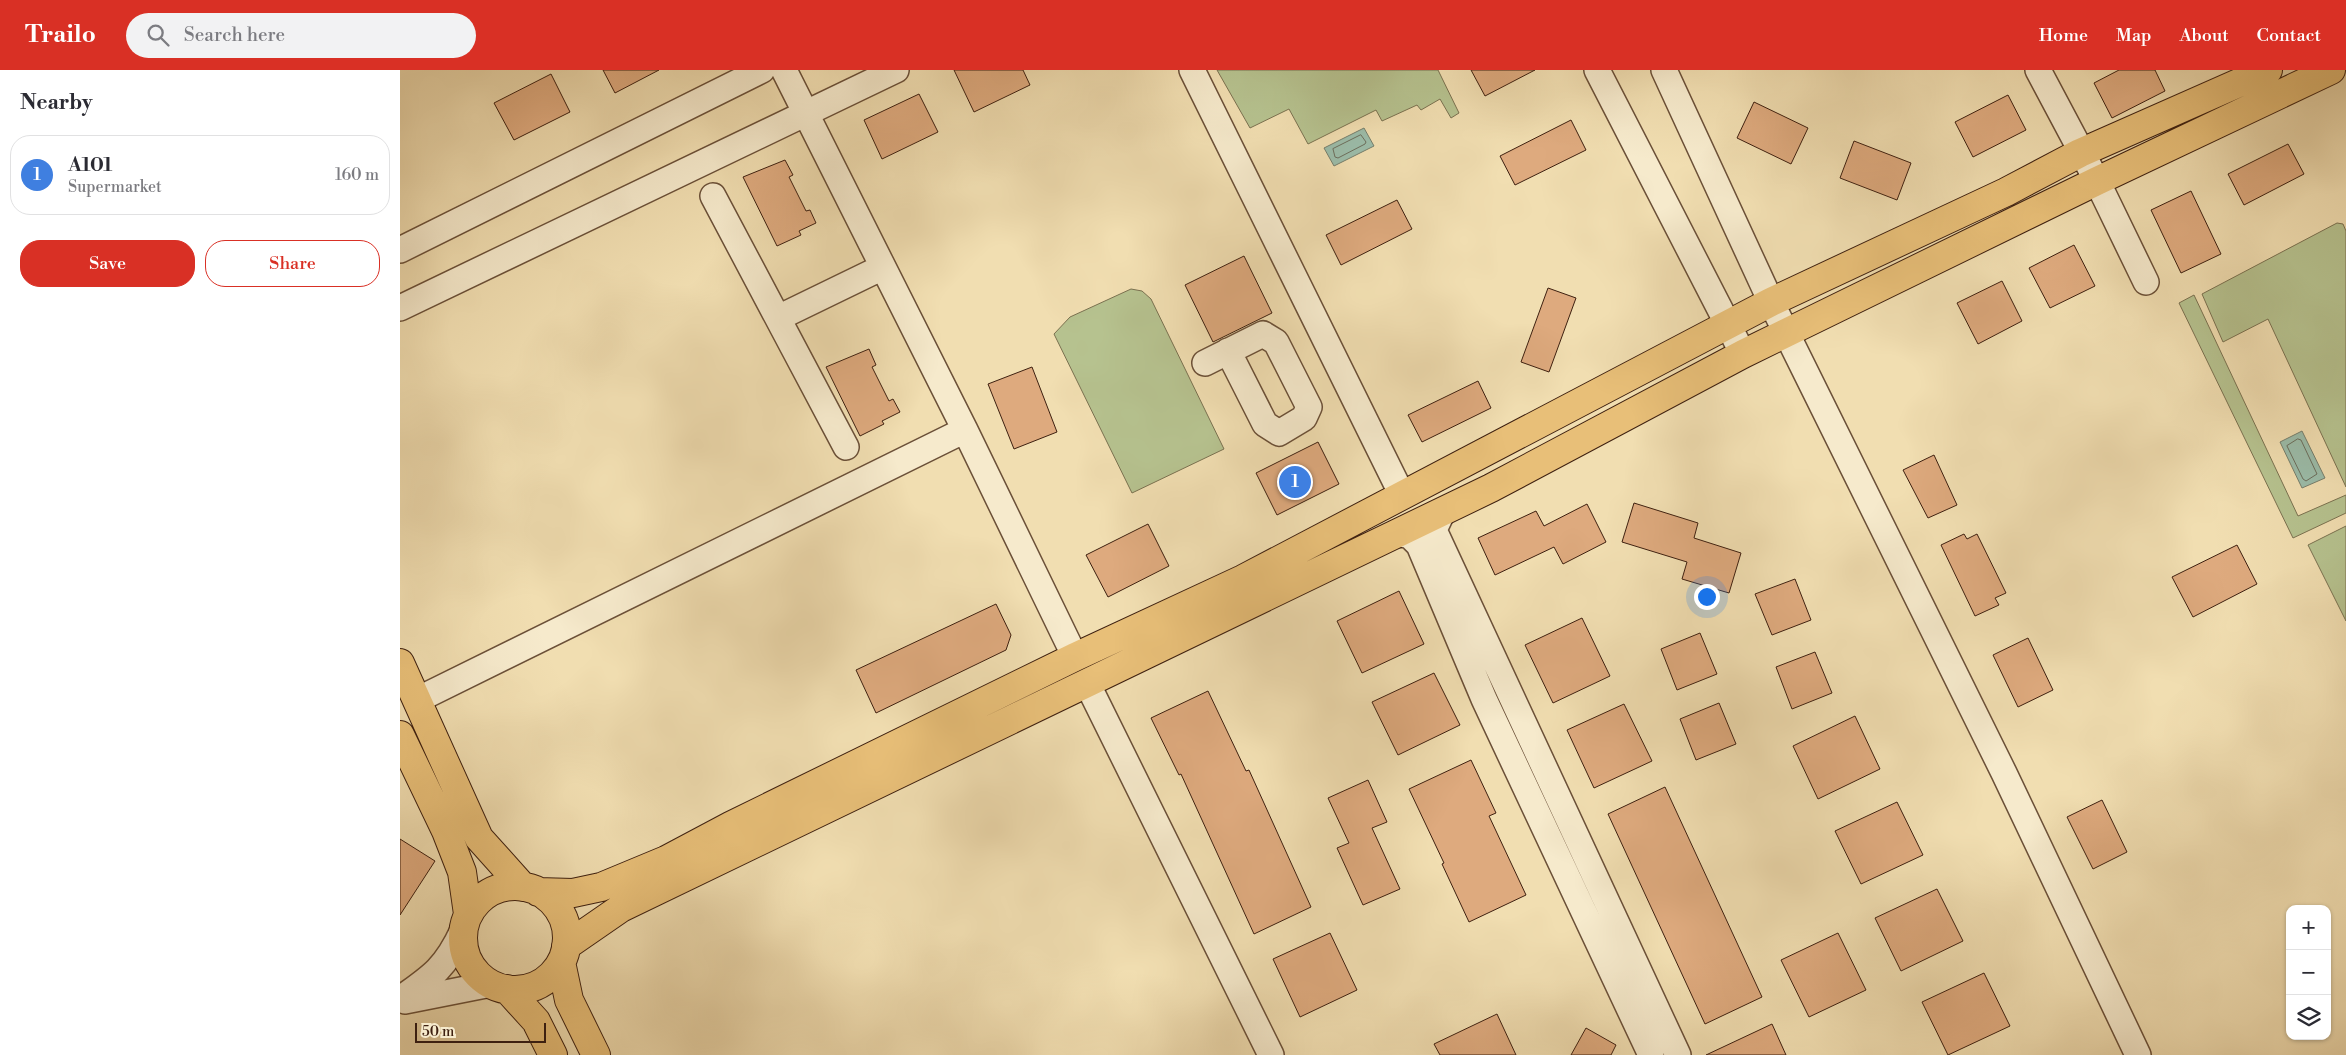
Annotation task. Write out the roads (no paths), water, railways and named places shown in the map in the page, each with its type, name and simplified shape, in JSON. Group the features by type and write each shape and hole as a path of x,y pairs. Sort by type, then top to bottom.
{"main road":[{"path":"466,922 478,901 491,892 506,887 573,893 601,887 666,860 739,822 1075,657 1243,578 1771,302 1988,200 2080,153 2268,70"},
{"path":"499,987 523,989 539,984 552,974 564,954 621,908 1491,488 1743,354 2097,181 2332,70"},
{"path":"400,663 479,838 530,889 552,901 561,914 566,930 564,954 569,1000 596,1055"},
{"path":"400,735 446,831 462,872 466,922 464,946 468,962 478,975 499,987 536,1021 553,1055"}],"street":[{"path":"400,250 762,70"},
{"path":"784,70 965,430 1075,657"},
{"path":"400,308 896,70"},
{"path":"1192,70 1402,495"},
{"path":"1597,70 1743,354"},
{"path":"1664,70 1771,302 2004,773 2138,1055"},
{"path":"2038,70 2080,153 2097,181 2146,282"},
{"path":"714,196 846,447"},
{"path":"778,318 883,267"},
{"path":"1205,363 1228,351"},
{"path":"417,700 965,430"},
{"path":"1443,511 1434,530 1678,1055"},
{"path":"1395,534 1408,535 1419,545 1484,699 1651,1055"},
{"path":"1087,683 1271,1055"},
{"path":"400,1000 430,979 451,956 466,922"},
{"path":"400,1000 499,987"}],"water":[{"path":"1364,128 1374,146 1334,166 1324,148"},
{"path":"2302,431 2325,478 2302,488 2280,442"}],"place":[{"name":"A101","path":"1295,482"}]}
